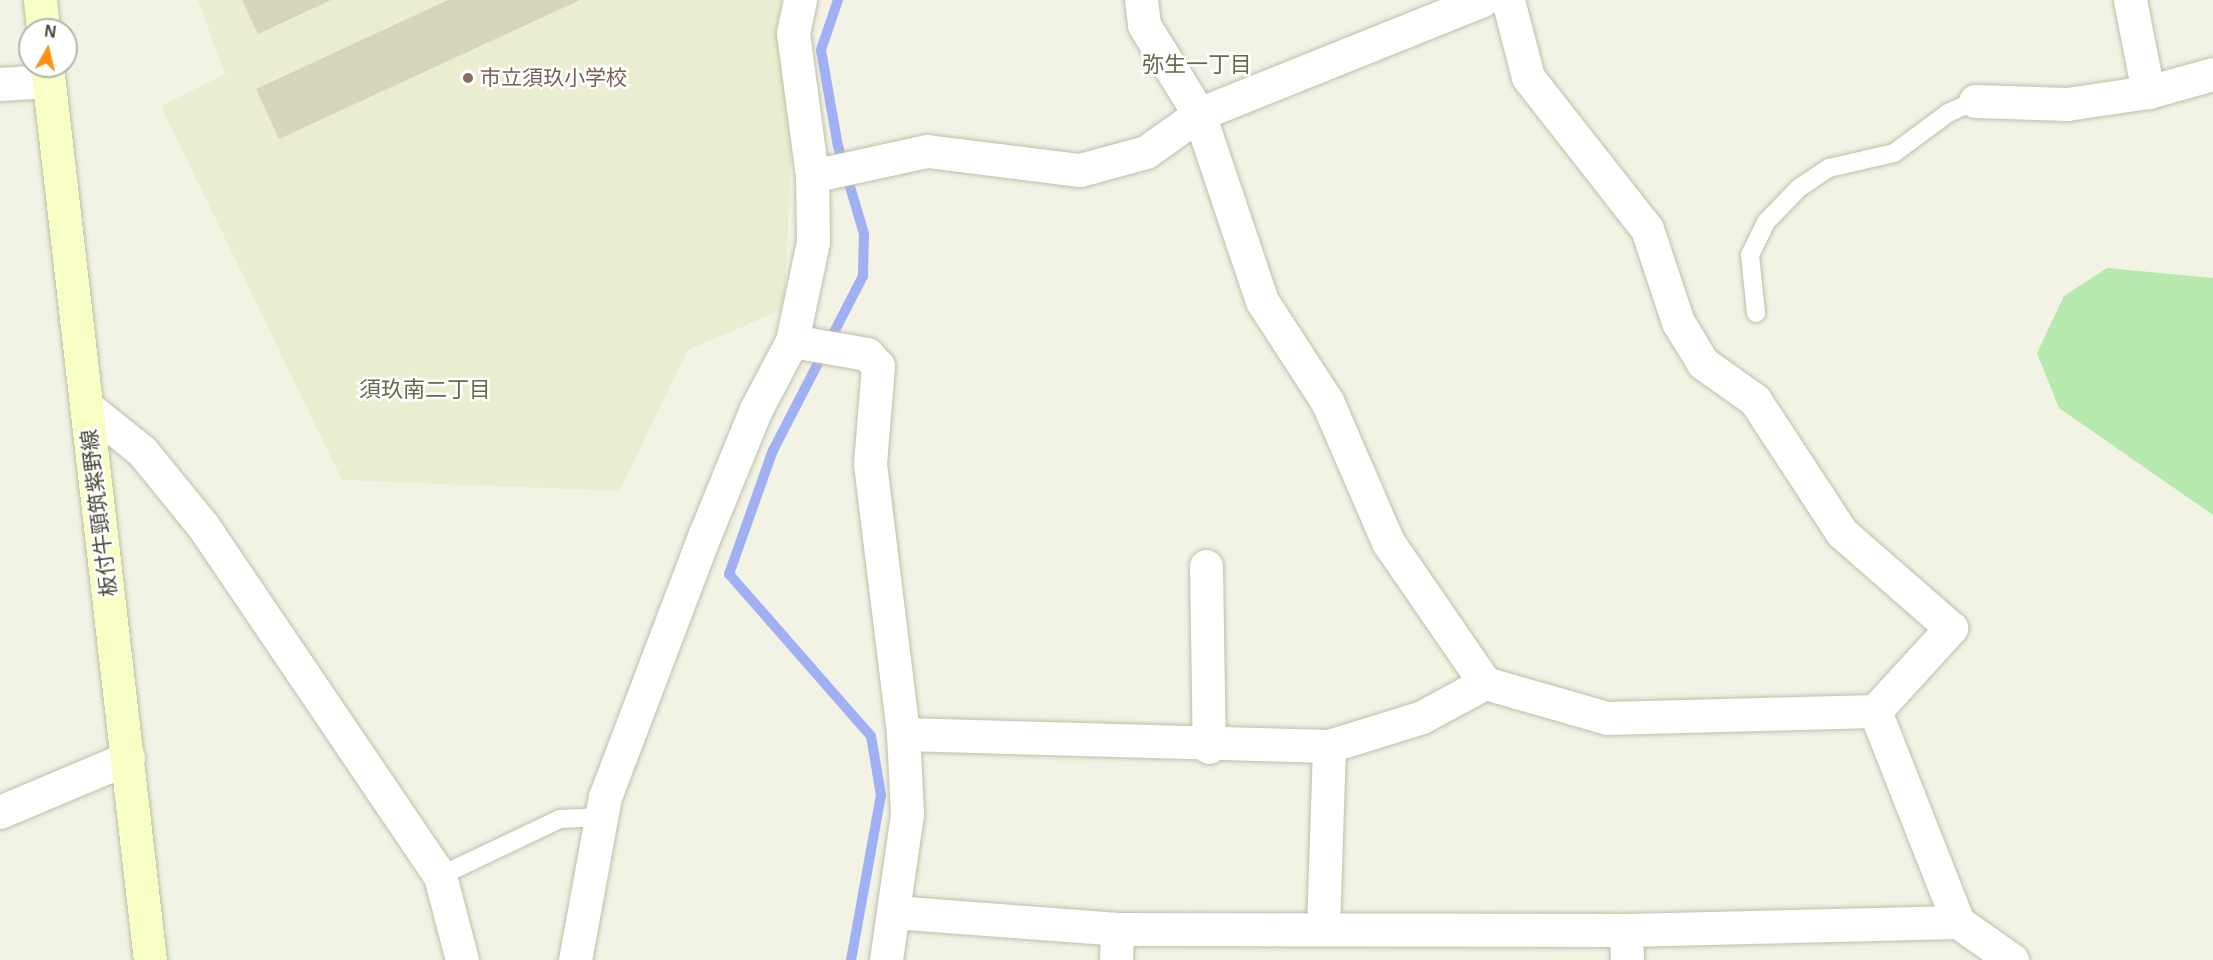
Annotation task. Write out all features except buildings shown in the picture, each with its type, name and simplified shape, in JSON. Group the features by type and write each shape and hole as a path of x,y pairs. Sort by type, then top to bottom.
{"main road":[{"path":"40,0 42,18"},
{"name":"板付牛頸筑紫野線","path":"47,78 150,960"}],"street":[{"path":"575,960 600,817 700,545 756,409 805,342 813,242 812,176 793,33 800,0"},
{"path":"1141,0 1144,25 1199,114 1262,301 1327,401 1388,542 1485,683 1607,718 1875,711 1951,628 1842,533 1755,400 1703,363 1678,322 1647,229 1528,77 1508,0"},
{"path":"812,176 927,151 1080,170 1146,152 1199,114 1482,0"},
{"path":"2130,0 2148,92"},
{"path":"1975,101 2067,104 2148,92 2213,74"},
{"path":"0,84 28,78"},
{"path":"805,342 867,354 878,366 870,464 903,734 907,814 886,960"},
{"path":"86,406 142,451 203,526 440,876 462,960"},
{"path":"1206,566 1209,747"},
{"path":"903,734 1209,747 1329,746 1422,717 1485,683"},
{"path":"1875,711 1958,922 2012,960"},
{"path":"1323,928 1329,746"},
{"path":"0,812 128,758"},
{"path":"893,912 1117,944 1323,928 1626,945 1958,922"}],"lane":[{"path":"1756,313 1750,255 1766,222 1799,188 1829,168 1894,153 1948,113 1975,101"},
{"path":"440,876 560,819 600,817"}],"shaded area":[{"path":"198,0 780,0 792,143 784,309 688,350 619,491 342,480 161,106 225,74"}],"green space":[{"path":"2107,268 2213,278 2213,515 2059,408 2037,353 2064,296"}],"waterway":[{"path":"838,0 821,50 838,146 864,234 863,276 773,450 729,574 871,736 881,795 851,960"}],"place":[{"name":"市立須玖小学校","path":"468,78"}],"district":[{"name":"弥生一丁目","path":"1197,65"},
{"name":"須玖南二丁目","path":"425,390"}]}
